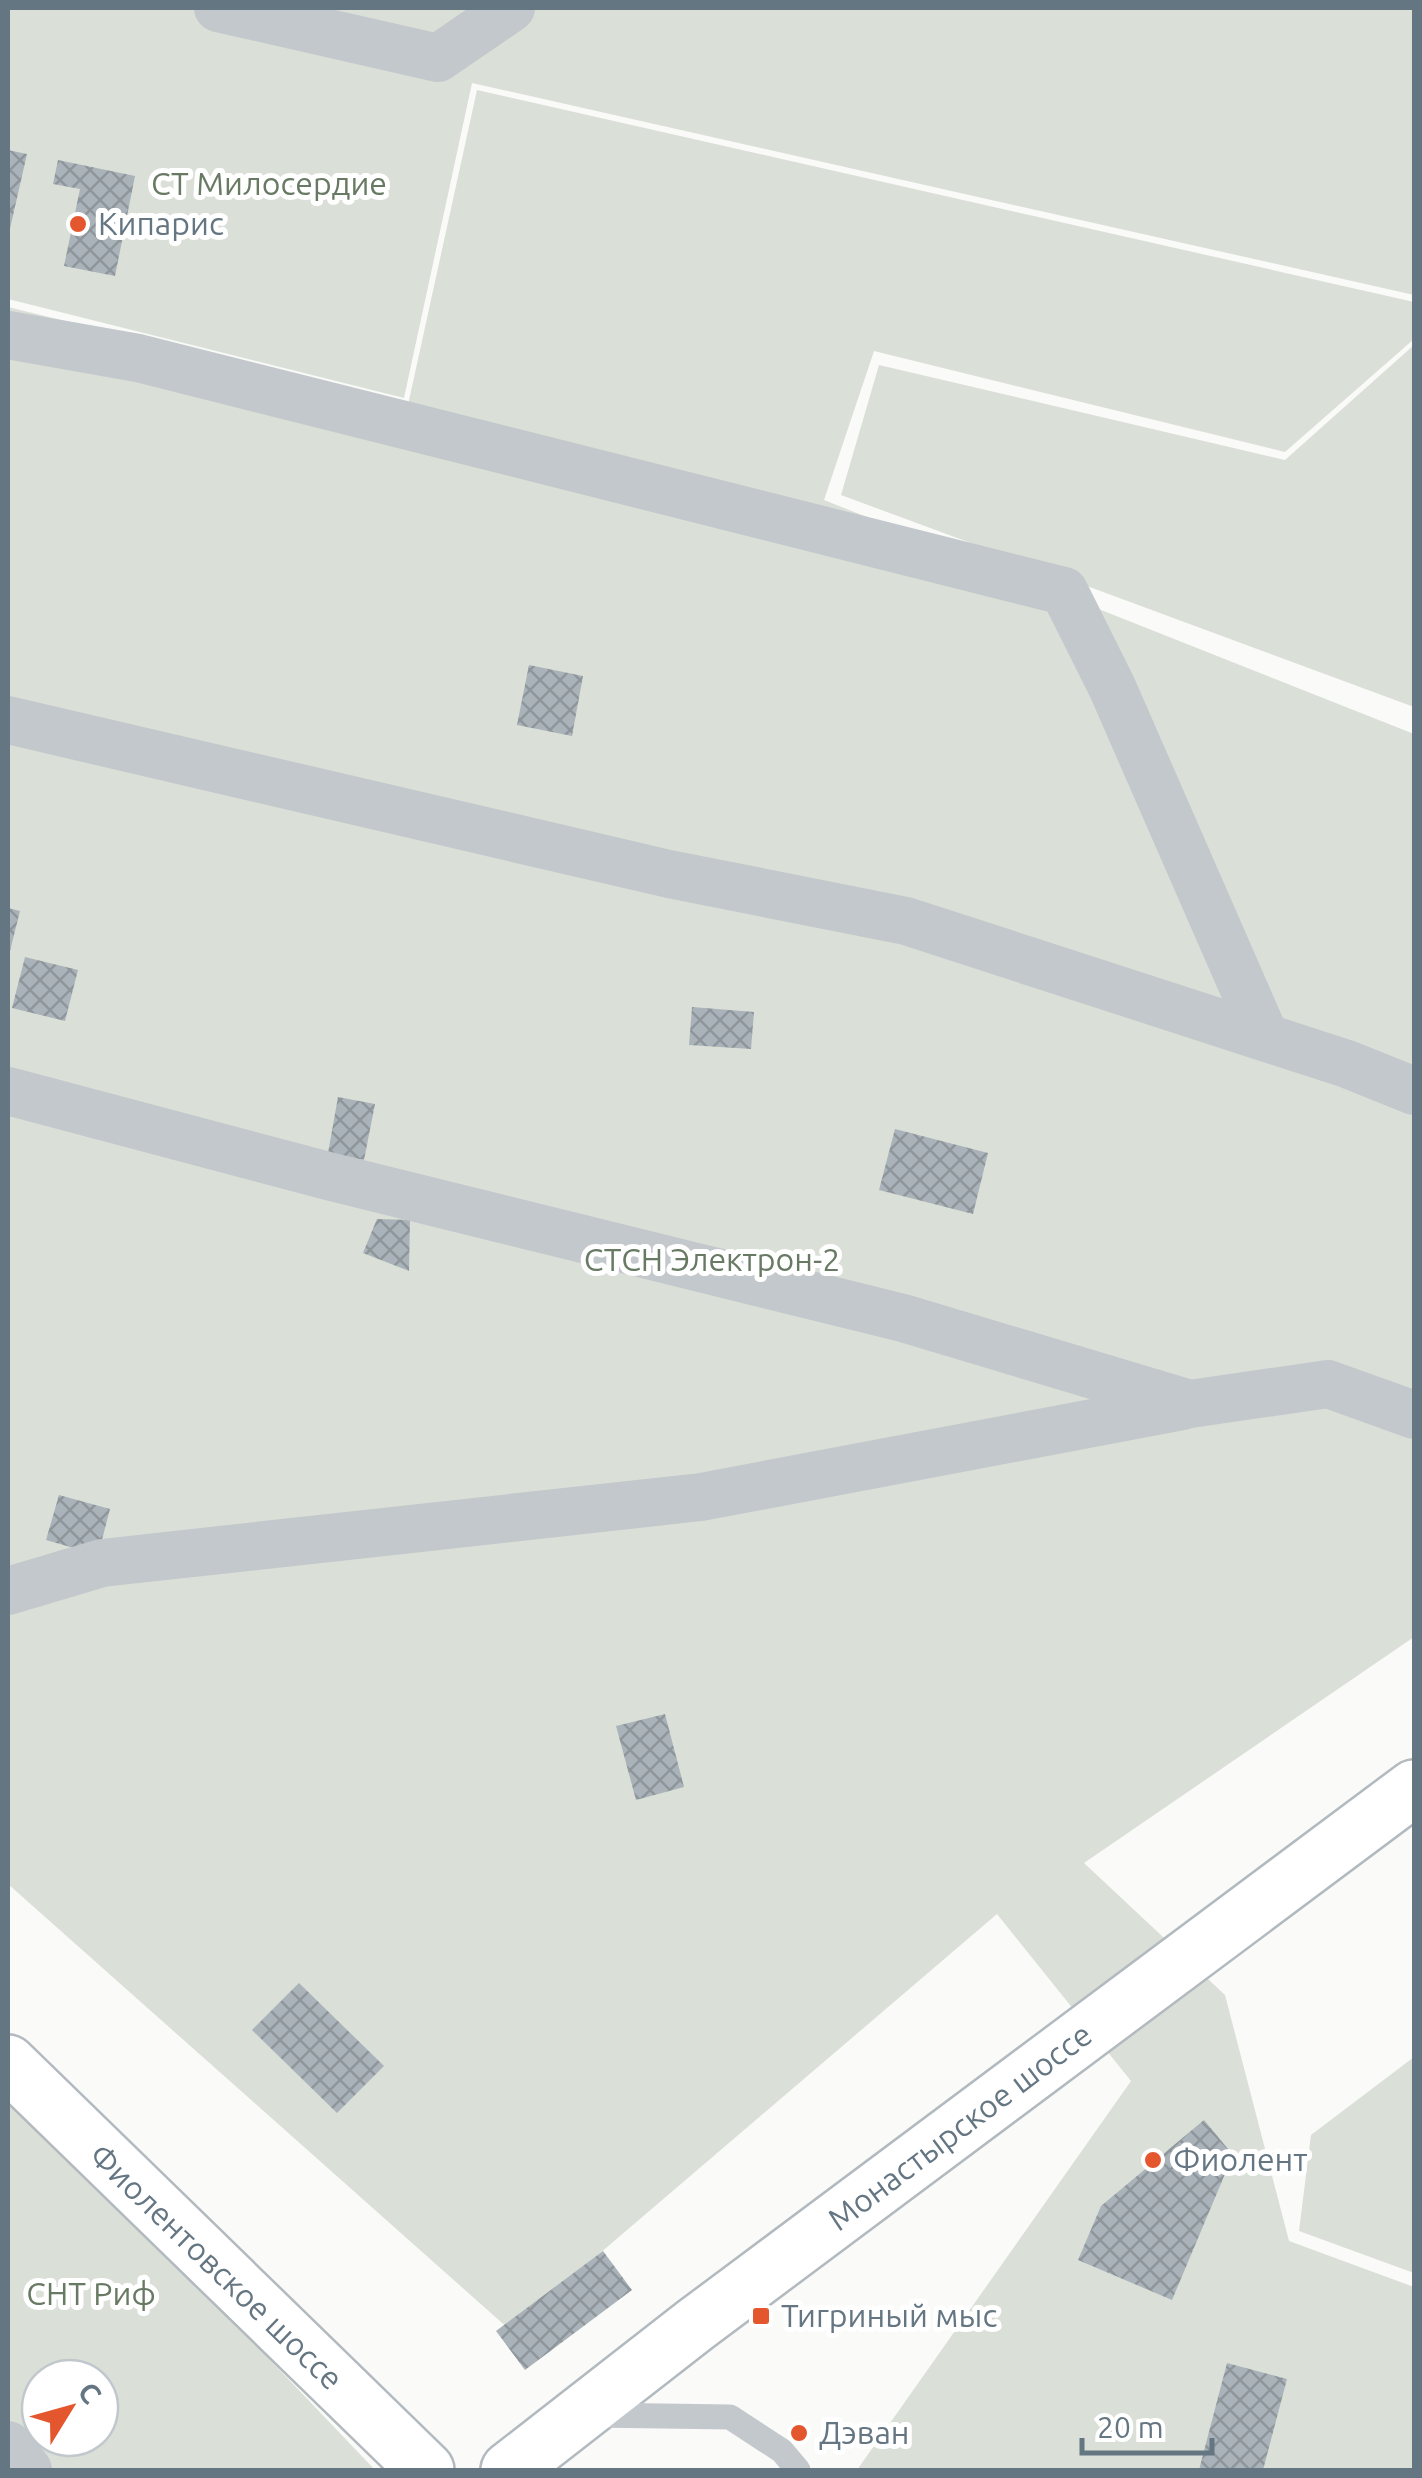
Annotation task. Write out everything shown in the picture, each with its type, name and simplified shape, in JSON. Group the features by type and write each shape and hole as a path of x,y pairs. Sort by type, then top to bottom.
{"main road":[{"name":"Монастырское шоссе","path":"509,2470 1414,1788"},
{"name":"Фиолентовское шоссе","path":"14,2080 426,2470"}],"street":[{"path":"218,8 438,58 510,8"},
{"path":"8,336 138,358 1064,590 1112,687 1265,1038"},
{"path":"8,720 669,874 906,922 1347,1064 1414,1091"},
{"path":"8,1091 903,1318 1190,1404"},
{"path":"8,1591 102,1563 702,1497 1190,1404 1328,1384 1414,1414"},
{"path":"8,2445 28,2470"}],"lane":[{"path":"577,2415 730,2417 782,2451 798,2470"}],"green space":[{"name":"СТ Милосердие","path":"8,8 1414,8 1414,295 472,83 404,398 8,299"},
{"name":"СТСН Электрон-2","path":"477,90 1414,302 1414,339 1285,452 874,351 824,500 1414,734 1414,1637 1084,1863 1225,1995 1289,2241 1414,2287 1414,2470 857,2470 1131,2081 997,1914 510,2330 8,1884 8,307 408,405"},
{"path":"1414,345 1414,707 841,495 879,365 1285,460"},
{"path":"1414,2057 1414,2273 1299,2231 1311,2135"},
{"name":"СНТ Риф","path":"8,2085 375,2470 8,2470"}],"building":[{"path":"8,150 27,154 9,233 8,232"},
{"path":"58,160 135,176 115,276 64,266 80,189 53,184"},
{"path":"529,665 583,676 572,736 517,725"},
{"path":"8,908 20,911 9,955 8,955"},
{"path":"25,957 78,970 65,1021 12,1008"},
{"path":"692,1007 754,1012 751,1049 689,1045"},
{"path":"338,1097 375,1104 364,1160 328,1153"},
{"path":"895,1129 988,1153 973,1214 879,1190"},
{"path":"377,1219 410,1220 409,1271 363,1253"},
{"path":"59,1495 110,1509 98,1555 46,1540"},
{"path":"665,1714 684,1787 636,1800 616,1726"},
{"path":"299,1983 384,2066 337,2113 252,2030"},
{"path":"1204,2120 1233,2155 1172,2300 1078,2260 1101,2206"},
{"path":"603,2251 632,2290 525,2370 496,2331"},
{"path":"1227,2363 1287,2379 1263,2470 1199,2470"}],"place":[{"name":"Кипарис","path":"78,224"},
{"name":"Фиолент","path":"1153,2160"},
{"name":"Тигриный мыс","path":"761,2316"},
{"name":"Дэван","path":"799,2433"}]}
